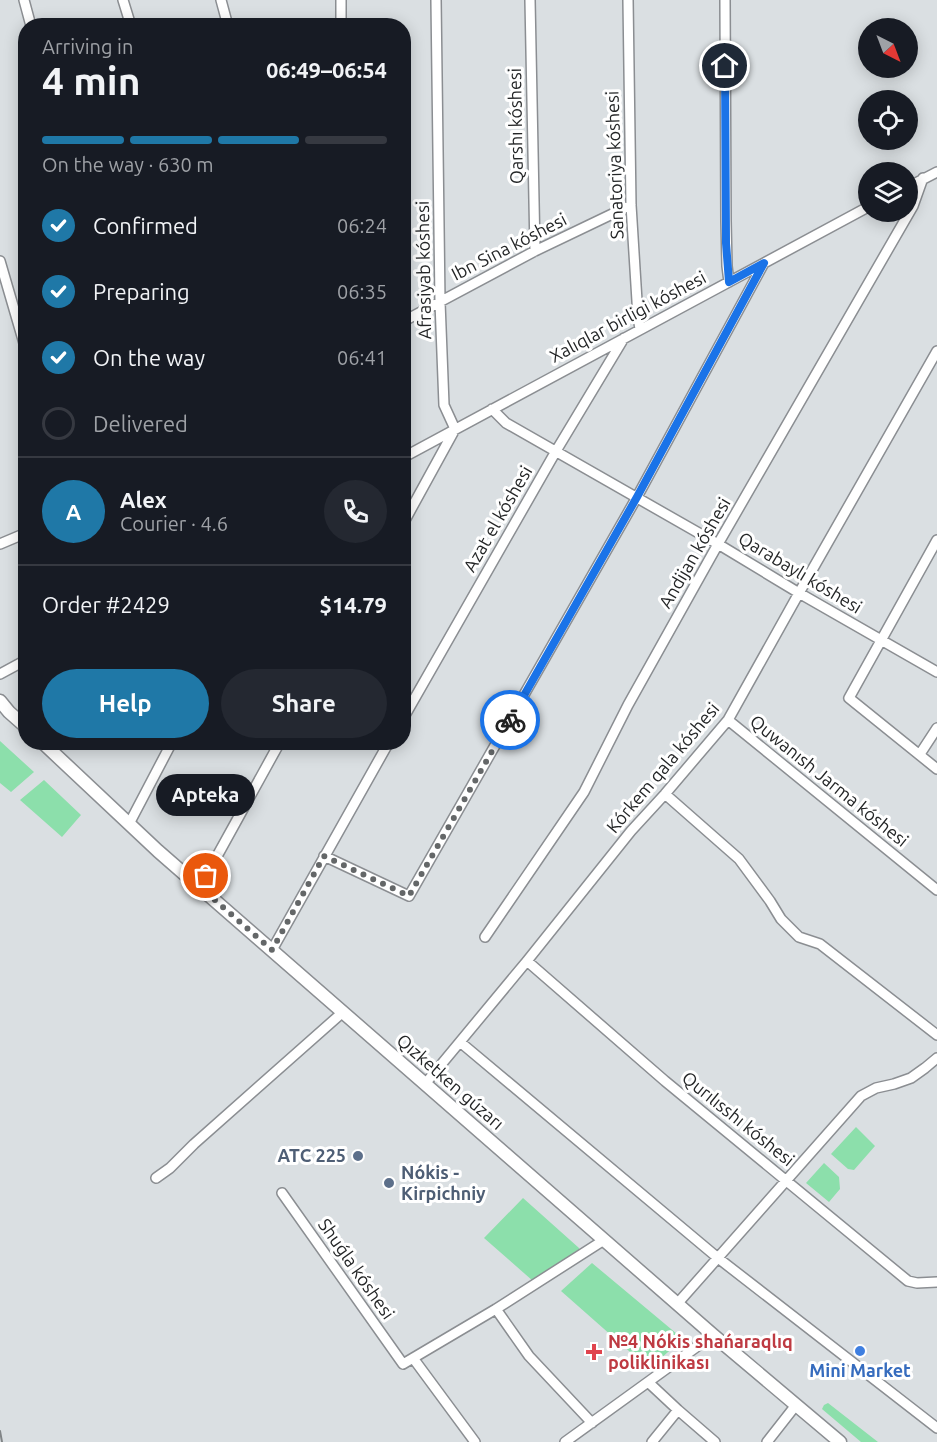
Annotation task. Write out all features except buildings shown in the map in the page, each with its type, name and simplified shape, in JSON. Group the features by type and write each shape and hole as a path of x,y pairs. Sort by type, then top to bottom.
{"street":[{"path":"24,0 29,18"},
{"path":"123,0 129,18"},
{"path":"221,0 226,18"},
{"path":"341,0 341,18"},
{"name":"Afrasiyab kóshesi","path":"436,0 440,302 444,405 455,429"},
{"name":"Qarshı kóshesi","path":"530,0 535,251"},
{"name":"Sanatoriya kóshesi","path":"628,0 631,205 640,329"},
{"path":"725,0 726,243 729,282"},
{"path":"918,181 937,172"},
{"name":"Andijan kóshesi","path":"485,937 584,792 628,705 718,544 913,206 923,178"},
{"name":"Ibn Sina kóshesi","path":"411,317 535,251 631,205"},
{"name":"Xalıqlar birligi kóshesi","path":"411,453 858,212"},
{"path":"0,261 18,323"},
{"path":"324,856 409,896 637,497 764,263"},
{"name":"Azat el kóshesi","path":"411,705 556,451 624,338"},
{"name":"Kórkem qala kóshesi","path":"425,1084 631,831 728,720 937,351"},
{"name":"Qarabaylı kóshesi","path":"492,409 506,423 937,672"},
{"path":"411,509 455,429"},
{"path":"0,544 18,536"},
{"path":"937,540 849,698 937,769"},
{"path":"0,674 18,664"},
{"path":"0,701 18,720"},
{"name":"Quwanısh Jarma kóshesi","path":"728,720 937,890"},
{"path":"920,754 937,728"},
{"name":"Qızketken gúzarı","path":"50,750 200,887 677,1304 840,1442"},
{"path":"129,824 168,750"},
{"path":"200,887 276,750"},
{"path":"272,950 384,750"},
{"path":"665,794 739,859 781,919 799,936 820,944 937,1035"},
{"name":"Qurılısshı kóshesi","path":"527,961 664,1081 908,1281 937,1282"},
{"path":"156,1178 170,1168 343,1012"},
{"path":"460,1042 718,1258 937,1428"},
{"path":"677,1304 861,1096 876,1088 911,1078 937,1058"},
{"name":"Shuǵla kóshesi","path":"282,1193 403,1364 413,1358"},
{"path":"475,1442 413,1358 496,1309 604,1240"},
{"path":"496,1309 530,1356 592,1424"},
{"path":"565,1442 713,1335"},
{"path":"648,1382 715,1442"},
{"path":"767,1442 796,1405"},
{"path":"652,1442 678,1410"}],"green space":[{"path":"0,741 34,772 11,792 0,783"},
{"path":"44,780 81,815 62,837 20,800"},
{"path":"856,1127 875,1146 854,1170 848,1169 831,1154"},
{"path":"824,1163 839,1177 840,1189 829,1202 806,1183"},
{"path":"523,1198 579,1248 580,1252 533,1281 484,1238"},
{"path":"592,1263 683,1339 660,1359 646,1366 561,1291"},
{"path":"828,1403 878,1442 861,1442 822,1409"}],"railway":[{"path":"0,1431 2,1442"}],"way so far":[{"path":"206,876 200,887 272,950 324,856 409,896 510,720"}],"place":[{"name":"Apteka","path":"206,876"},
{"name":"АТС 225","path":"358,1156"},
{"name":"Nókis - Kirpichniy","path":"389,1183"},
{"name":"Mini Market","path":"860,1351"},
{"name":"№4 Nókis shańaraqlıq poliklinikası","path":"594,1352"}],"route":[{"path":"510,720 637,497 764,263 729,282 726,243 725,66"}]}
